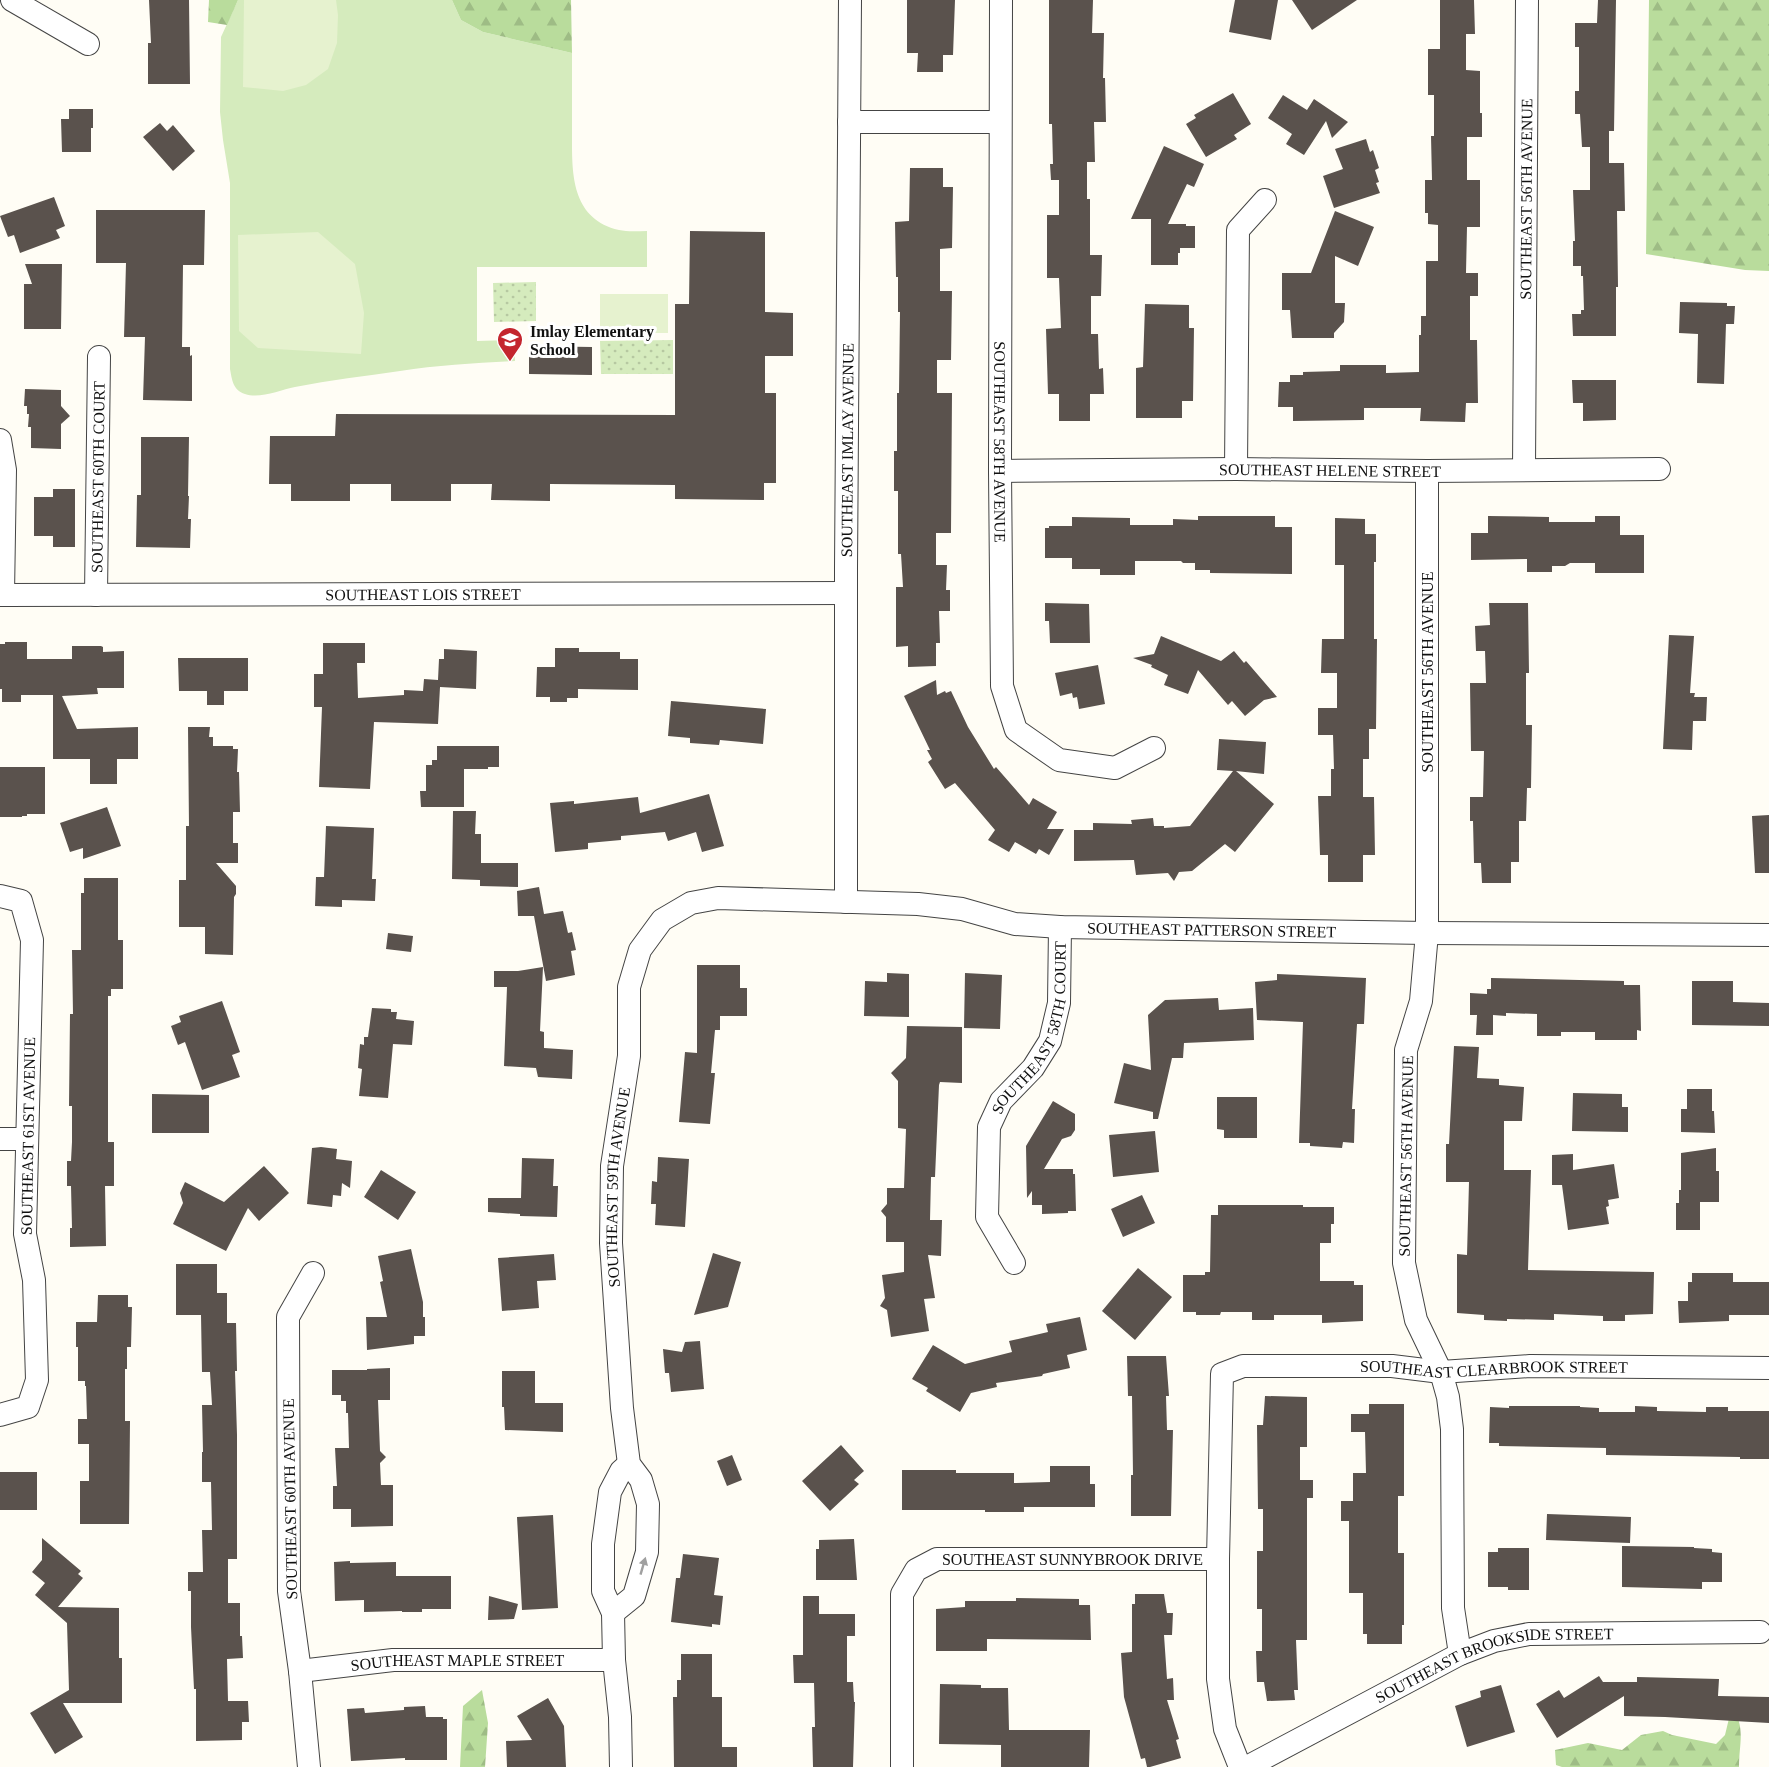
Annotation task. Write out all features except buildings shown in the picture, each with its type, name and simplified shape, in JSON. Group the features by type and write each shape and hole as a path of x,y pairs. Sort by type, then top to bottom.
{"street":[{"path":"12,0 88,44"},
{"name":"SOUTHEAST IMLAY AVENUE","path":"846,902 850,0"},
{"name":"SOUTHEAST 58TH AVENUE","path":"1001,0 1002,686 1016,730 1059,760 1115,768 1154,748"},
{"name":"SOUTHEAST 56TH AVENUE","path":"1524,469 1527,0"},
{"path":"849,122 1000,122"},
{"path":"1236,469 1238,230 1265,200"},
{"name":"SOUTHEAST 60TH COURT","path":"96,595 99,357"},
{"path":"0,440 5,470 1,595"},
{"name":"SOUTHEAST HELENE STREET","path":"1000,471 1659,469"},
{"name":"SOUTHEAST 56TH AVENUE","path":"1427,471 1427,933 1421,1001 1406,1050 1404,1263 1416,1320 1441,1372 1448,1397 1452,1429 1453,1608 1460,1654"},
{"name":"SOUTHEAST LOIS STREET","path":"1,595 846,593"},
{"name":"SOUTHEAST PATTERSON STREET","path":"662,920 691,903 718,898 918,904 962,909 1015,924 1060,927 1427,933 1769,935"},
{"name":"SOUTHEAST 61ST AVENUE","path":"0,1415 28,1407 36,1380 34,1280 25,1234 32,940 11,899"},
{"name":"SOUTHEAST 59TH AVENUE","path":"613,1612 634,1596 647,1552 648,1504 641,1480 629,1464 622,1408 611,1243 612,1166 629,1056 629,987 640,950 662,920"},
{"name":"SOUTHEAST 58TH COURT","path":"1014,1263 987,1217 990,1127 1001,1101 1033,1068 1050,1041 1059,1003 1060,927"},
{"path":"0,1139 27,1138"},
{"name":"SOUTHEAST 60TH AVENUE","path":"309,1767 300,1671 289,1591 288,1317 313,1273"},
{"name":"SOUTHEAST CLEARBROOK STREET","path":"1218,1559 1222,1374 1243,1366 1392,1366 1441,1372 1530,1366 1769,1368"},
{"path":"621,1767 613,1612 603,1592 603,1544 610,1492 621,1471 629,1464"},
{"name":"SOUTHEAST SUNNYBROOK DRIVE","path":"902,1767 902,1594 916,1570 937,1559 1218,1559"},
{"path":"1218,1559 1218,1679 1224,1729 1240,1767"},
{"name":"SOUTHEAST BROOKSIDE STREET","path":"1247,1767 1460,1654 1494,1641 1529,1634 1760,1632"},
{"name":"SOUTHEAST MAPLE STREET","path":"300,1671 393,1660 614,1660"}],"green space":[{"path":"209,0 238,0 227,25 208,22"},
{"path":"238,0 452,0 461,20 483,32 572,53 572,162 577,192 591,215 603,224 622,231 647,231 647,267 477,267 477,341 514,340 515,361 414,369 321,382 263,395 241,392 234,384 230,369 230,183 220,112 221,37"},
{"path":"244,0 336,0 337,43 328,69 306,85 283,91 243,87"},
{"path":"452,0 571,0 572,53 483,32 461,20"},
{"path":"1649,0 1769,0 1769,271 1745,270 1646,254"},
{"path":"318,232 355,264 364,313 361,354 258,348 239,331 238,235"},
{"path":"536,282 536,321 494,322 493,283"},
{"path":"600,294 668,294 668,333 600,333"},
{"path":"673,340 673,374 601,374 600,341"},
{"path":"482,1690 488,1723 485,1767 460,1767 463,1706"},
{"path":"1732,1706 1739,1722 1741,1736 1739,1767 1562,1767 1556,1765 1555,1750 1588,1743 1622,1750 1641,1735 1663,1731 1716,1744 1725,1735"}],"place":[{"name":"Imlay Elementary School","path":"510,363"}]}
